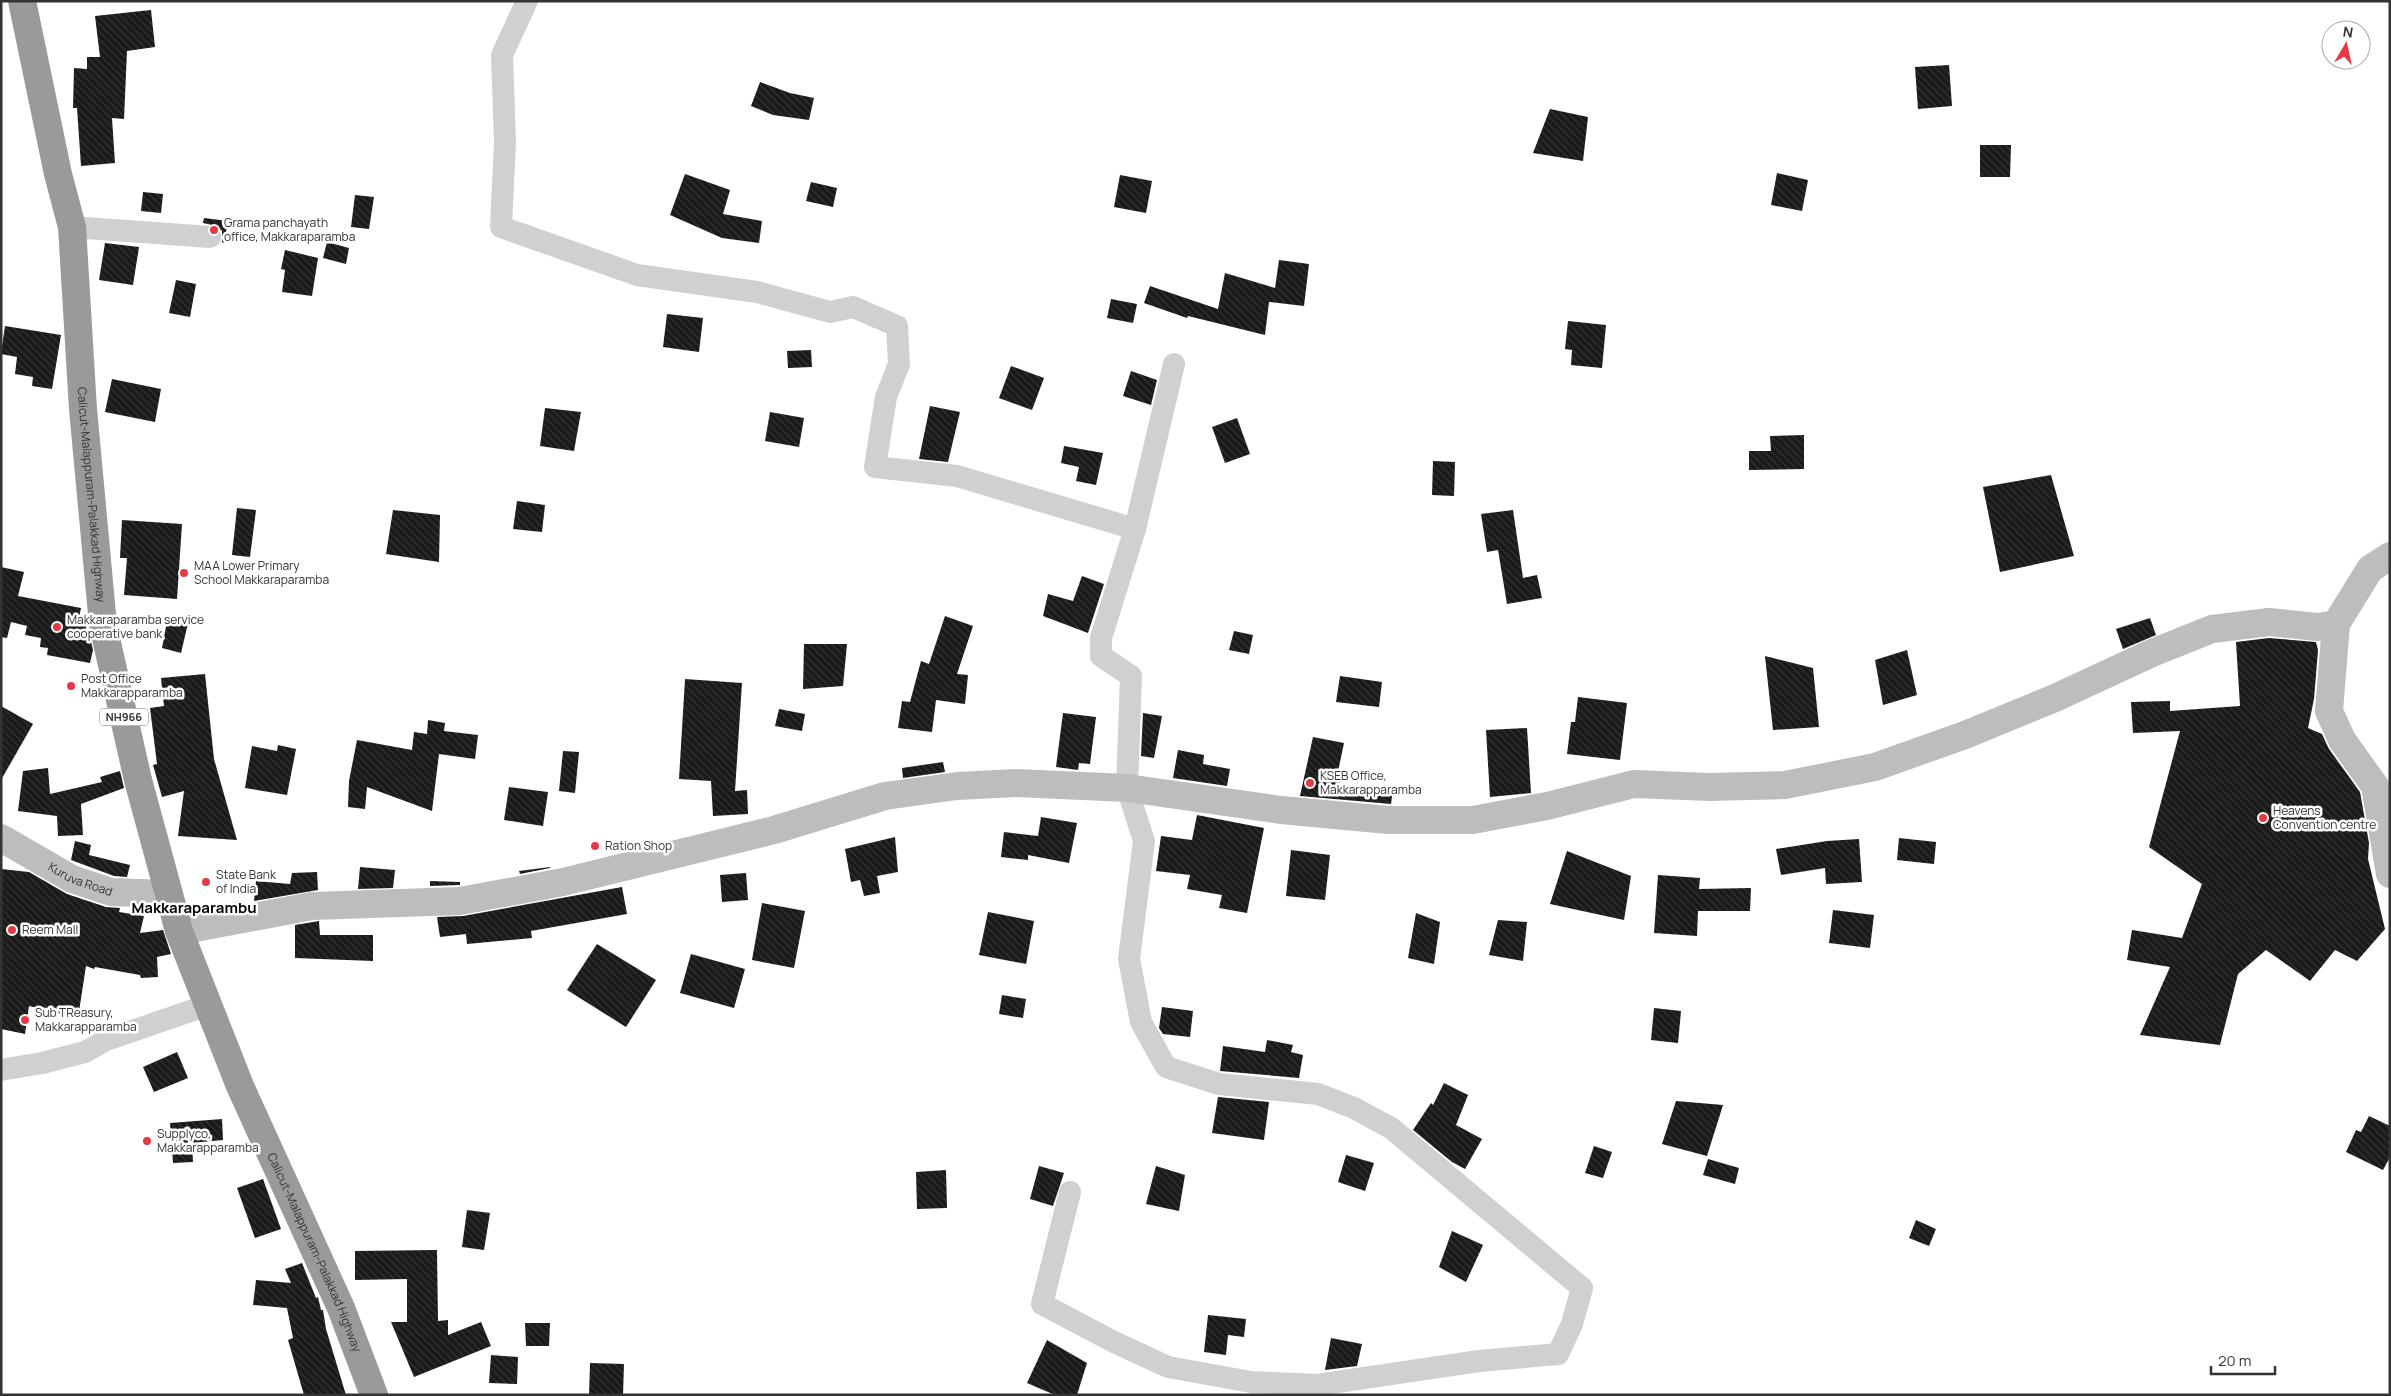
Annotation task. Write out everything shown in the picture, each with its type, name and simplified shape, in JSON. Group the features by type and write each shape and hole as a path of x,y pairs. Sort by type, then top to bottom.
{"highway":[{"name":"Calicut-Malappuram-Palakkad Highway","path":"22,1 58,174 72,227 83,409 103,625 138,780 167,894 179,931 240,1086 341,1308 374,1395"}],"main road":[{"path":"2390,556 2370,569 2336,624 2329,711 2342,740 2375,786 2390,874"},
{"path":"179,931 312,906 460,901 545,885 774,830 885,796 957,786 1016,783 1127,788 1281,810 1398,820 1473,820 1547,806 1634,784 1710,787 1785,786 1875,767 1965,734 2054,698 2152,653 2212,629 2269,622 2318,626 2336,624"},
{"name":"Kuruva Road","path":"1,838 72,879 112,892 167,894"}],"street":[{"path":"527,1 502,55 505,142 501,228 637,275 757,292 830,312 853,307 897,326 899,364 886,397 875,467 957,476 1135,529"},
{"path":"72,227 210,237"},
{"path":"1070,1192 1042,1304 1168,1367 1251,1382 1317,1385 1470,1362 1558,1354 1572,1324 1582,1288 1391,1128 1354,1108 1318,1094 1219,1084 1166,1067 1141,1022 1129,959 1144,841 1127,788 1131,676 1101,656 1101,638 1135,529 1174,364"},
{"path":"1,1070 42,1063 85,1052 106,1040 208,1005"}],"building":[{"path":"151,10 155,47 127,51 124,119 112,118 115,163 81,166 77,108 73,108 74,68 87,69 87,57 100,57 95,16"},
{"path":"1949,65 1952,106 1918,109 1915,67"},
{"path":"760,82 790,93 814,98 809,120 773,115 751,106"},
{"path":"1550,109 1588,117 1583,161 1533,153"},
{"path":"1980,145 2011,145 2010,177 1980,177"},
{"path":"1777,173 1808,180 1802,211 1771,205"},
{"path":"685,174 730,190 723,214 762,221 759,243 722,238 670,215"},
{"path":"1120,175 1152,181 1146,213 1114,207"},
{"path":"811,182 837,188 833,207 806,201"},
{"path":"143,192 163,194 161,213 141,211"},
{"path":"355,195 374,197 369,229 351,227"},
{"path":"204,218 228,221 224,243 222,242 222,231 217,226 203,223"},
{"path":"327,242 349,248 346,264 323,258"},
{"path":"105,243 139,247 133,285 99,280"},
{"path":"285,250 318,258 312,296 282,292 285,270 281,269"},
{"path":"1279,260 1309,264 1304,306 1269,302 1265,335 1188,316 1187,318 1144,303 1150,286 1218,309 1225,273 1275,288"},
{"path":"176,280 196,284 190,317 169,313"},
{"path":"1111,299 1137,304 1133,323 1107,318"},
{"path":"667,314 703,318 699,352 663,347"},
{"path":"1568,321 1606,325 1602,368 1571,365 1572,350 1565,349"},
{"path":"5,326 61,335 52,389 32,386 33,377 15,374 17,357 1,354"},
{"path":"811,350 812,367 788,368 787,351"},
{"path":"1011,366 1044,378 1032,410 999,398"},
{"path":"1131,371 1157,380 1151,405 1123,396"},
{"path":"112,379 161,389 155,422 105,412"},
{"path":"930,406 960,412 948,462 919,459"},
{"path":"545,408 581,412 574,451 540,446"},
{"path":"770,412 804,418 799,447 765,441"},
{"path":"1237,418 1250,454 1225,463 1212,427"},
{"path":"1804,435 1804,469 1749,470 1749,451 1771,451 1770,436"},
{"path":"1064,446 1103,453 1096,485 1076,481 1079,467 1061,463"},
{"path":"1433,461 1455,462 1454,496 1432,495"},
{"path":"2051,475 2074,556 2000,572 1983,487"},
{"path":"517,501 545,505 542,532 513,529"},
{"path":"237,508 256,510 250,557 232,555"},
{"path":"393,510 440,515 439,562 386,554"},
{"path":"1513,510 1523,578 1537,575 1542,598 1507,604 1498,550 1487,552 1481,514"},
{"path":"122,520 182,524 177,599 124,595 127,558 120,558"},
{"name":"Makkaraparamba service cooperative bank","path":"1,567 24,572 18,596 81,608 79,618 87,619 85,636 90,637 93,650 90,663 47,655 48,648 40,647 41,638 25,635 27,626 11,622 7,638 1,637"},
{"path":"1082,576 1104,584 1088,633 1043,616 1048,594 1073,601"},
{"path":"168,616 189,619 181,653 162,648"},
{"path":"945,616 973,626 957,674 968,675 965,704 936,700 932,732 898,728 902,701 910,702 921,661 929,664"},
{"path":"2150,618 2156,635 2123,649 2116,629"},
{"path":"1234,631 1253,635 1249,654 1229,650"},
{"name":"Heavens Convention centre","path":"2269,638 2316,642 2318,650 2314,699 2308,728 2322,734 2329,749 2360,792 2369,843 2368,859 2385,929 2357,961 2335,950 2310,981 2266,950 2238,974 2220,1045 2140,1035 2170,967 2127,960 2132,930 2182,938 2202,884 2149,847 2180,731 2133,733 2131,702 2170,701 2170,711 2240,706 2236,642"},
{"path":"804,644 847,644 843,686 803,689"},
{"path":"1907,650 1917,695 1883,705 1875,660"},
{"path":"1765,656 1813,668 1819,727 1773,730"},
{"path":"205,674 214,759 237,840 178,836 184,791 162,797 153,765 157,764 150,708 164,706 161,678"},
{"path":"1340,676 1382,682 1379,707 1336,702"},
{"path":"685,679 742,683 735,791 747,790 748,814 713,816 711,781 679,779"},
{"path":"1578,697 1627,703 1620,760 1567,754 1571,722 1575,722"},
{"path":"1,706 33,724 1,780"},
{"path":"779,709 805,714 802,731 775,726"},
{"path":"1063,713 1096,717 1090,764 1079,763 1078,770 1056,767"},
{"path":"1143,713 1162,716 1154,758 1141,756"},
{"path":"428,720 445,723 444,731 478,735 475,759 439,754 432,811 367,787 365,809 348,807 349,781 357,740 412,750 414,732 427,734"},
{"path":"1527,728 1531,793 1490,797 1486,730"},
{"path":"1313,737 1344,743 1336,781 1340,782 1339,786 1393,790 1391,804 1300,796"},
{"path":"278,745 296,749 287,795 245,788 252,746 277,751"},
{"path":"1178,750 1204,755 1203,764 1230,769 1227,786 1173,778"},
{"path":"563,751 579,752 575,793 559,791"},
{"path":"943,762 945,772 903,778 902,768"},
{"path":"48,768 50,794 102,782 100,777 120,771 124,788 81,804 83,835 58,836 57,816 18,811 23,771"},
{"path":"509,787 548,792 543,826 504,820"},
{"path":"1197,815 1264,828 1247,913 1219,908 1222,895 1187,889 1190,875 1156,871 1161,836 1192,840"},
{"path":"1041,817 1077,823 1069,863 1028,855 1028,860 1001,857 1004,832 1038,836"},
{"path":"895,837 898,872 877,876 880,893 864,896 860,880 851,882 845,849"},
{"path":"1899,838 1936,842 1934,864 1897,860"},
{"path":"1859,839 1862,882 1826,884 1825,868 1781,875 1776,849 1827,841"},
{"path":"75,841 91,845 89,855 130,865 127,877 114,876 71,860"},
{"path":"1291,850 1330,855 1325,900 1286,896"},
{"path":"1567,851 1631,876 1624,920 1550,904"},
{"path":"360,867 395,870 393,888 358,889"},
{"path":"550,867 520,874 519,871"},
{"path":"1,869 29,872 67,894 106,907 120,908 119,912 144,916 140,933 163,930 171,954 157,957 158,977 141,978 140,975 95,967 94,969 86,966 78,1018 29,1006 25,1034 1,1029"},
{"path":"317,872 318,890 254,901 256,881 290,884 292,873"},
{"path":"746,873 748,900 722,902 720,875"},
{"path":"1658,875 1700,878 1699,889 1751,888 1750,911 1698,911 1697,936 1654,933"},
{"path":"430,881 460,882 460,885 430,886"},
{"path":"622,887 627,914 531,931 532,938 467,944 466,934 440,937 437,917 463,916"},
{"path":"762,903 805,911 794,968 752,960"},
{"path":"1833,910 1874,915 1870,948 1829,943"},
{"path":"988,912 1034,921 1026,964 979,955"},
{"path":"1416,913 1440,922 1434,964 1408,958"},
{"path":"1498,920 1527,922 1523,961 1489,955"},
{"path":"319,921 320,935 373,935 373,961 295,958 295,925"},
{"path":"597,944 656,980 626,1027 567,990"},
{"path":"691,954 745,969 734,1008 680,993"},
{"path":"1002,995 1026,999 1023,1018 999,1014"},
{"path":"1162,1007 1193,1011 1190,1037 1163,1034 1159,1028"},
{"path":"1654,1008 1681,1011 1678,1043 1651,1040"},
{"path":"1267,1040 1293,1045 1291,1052 1303,1055 1299,1078 1220,1071 1223,1046 1265,1052"},
{"path":"177,1052 188,1078 154,1092 143,1067"},
{"path":"1444,1083 1468,1095 1456,1125 1482,1139 1465,1169 1452,1162 1413,1130 1431,1103 1433,1105"},
{"path":"1218,1097 1269,1102 1264,1140 1212,1133"},
{"path":"1676,1101 1723,1105 1707,1156 1662,1144"},
{"path":"2369,1116 2390,1126 2390,1157 2383,1170 2346,1152 2356,1130 2361,1132"},
{"path":"222,1119 223,1140 192,1143 193,1162 173,1163 170,1123"},
{"path":"1594,1146 1612,1152 1603,1178 1585,1173"},
{"path":"1346,1155 1374,1163 1365,1191 1338,1182"},
{"path":"1708,1159 1739,1168 1735,1184 1703,1175"},
{"path":"1039,1166 1064,1173 1053,1206 1030,1199"},
{"path":"1156,1166 1185,1175 1179,1211 1146,1204"},
{"path":"946,1170 947,1208 917,1209 916,1172"},
{"path":"263,1179 281,1229 255,1238 237,1188"},
{"path":"467,1210 490,1213 484,1250 462,1247"},
{"path":"1916,1220 1936,1229 1929,1246 1909,1238"},
{"path":"1452,1231 1483,1245 1466,1282 1439,1267"},
{"path":"437,1250 438,1321 448,1320 448,1335 481,1322 491,1346 414,1377 391,1322 407,1322 407,1279 355,1280 355,1251"},
{"path":"302,1263 316,1298 318,1297 321,1310 323,1310 326,1329 346,1395 304,1395 288,1340 293,1338 287,1308 253,1305 256,1280 291,1283 285,1269"},
{"path":"1208,1315 1246,1319 1244,1337 1228,1335 1226,1355 1204,1352"},
{"path":"525,1323 550,1323 549,1346 526,1346"},
{"path":"1331,1338 1362,1344 1357,1366 1325,1370"},
{"path":"1047,1340 1087,1363 1077,1395 1055,1395 1027,1383"},
{"path":"491,1355 518,1357 517,1384 489,1383"},
{"path":"590,1363 624,1364 623,1395 589,1395"}],"place":[{"name":"Grama panchayath office, Makkaraparamba","path":"214,230"},
{"name":"MAA Lower Primary School Makkaraparamba","path":"184,573"},
{"name":"Makkaraparamba service cooperative bank","path":"57,627"},
{"name":"Post Office Makkarapparamba","path":"71,686"},
{"name":"KSEB Office, Makkarapparamba","path":"1310,783"},
{"name":"Heavens Convention centre","path":"2263,818"},
{"name":"Ration Shop","path":"595,846"},
{"name":"State Bank of India","path":"206,882"},
{"name":"Reem Mall","path":"12,930"},
{"name":"Sub TReasury, Makkarapparamba","path":"25,1020"},
{"name":"Supplyco, Makkarapparamba","path":"147,1141"}],"district":[{"name":"Makkaraparambu","path":"194,908"}]}
